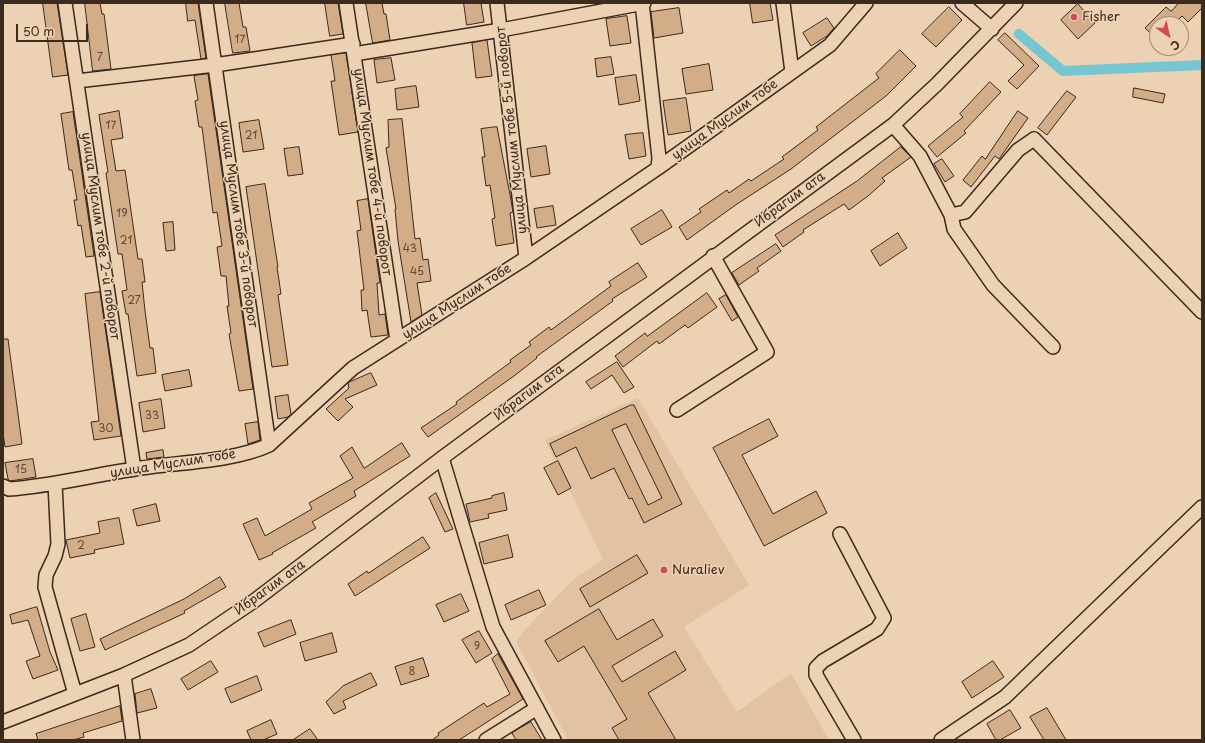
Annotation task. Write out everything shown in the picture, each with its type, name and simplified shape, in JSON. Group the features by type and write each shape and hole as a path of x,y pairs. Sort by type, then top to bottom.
{"street":[{"name":"улица Муслим тобе 2-й поворот","path":"65,3 134,469"},
{"name":"улица Муслим тобе 3-й поворот","path":"206,3 269,444"},
{"name":"улица Муслим тобе 4-й поворот","path":"346,3 397,340"},
{"name":"улица Муслим тобе 5-й поворот","path":"497,3 526,258"},
{"path":"77,81 501,30 642,3 659,158 658,168"},
{"path":"783,3 792,72"},
{"name":"улица Муслим тобе","path":"3,486 9,489 55,484 134,469 235,455 255,451 269,444 353,368 526,258 658,168 830,45 866,3"},
{"path":"962,3 992,29"},
{"name":"Ибрагим ата","path":"3,722 124,674 189,644 254,602 442,458 713,256 893,125 992,29 1016,3"},
{"path":"893,125 920,156 951,215 954,229 993,285 1053,347"},
{"path":"951,215 965,212 1018,150 1034,139 1202,312"},
{"path":"677,410 767,352 713,256"},
{"path":"442,458 494,627 554,740"},
{"path":"55,484 58,544 56,556 46,575 45,587 75,694"},
{"path":"941,740 1005,697 1202,507"},
{"path":"840,534 884,618 877,629 823,661 816,668 816,675 854,740"},
{"path":"124,674 133,740"},
{"path":"486,740 537,708"}],"shaded area":[{"name":"Nuraliev","path":"638,398 749,585 684,627 737,712 791,673 829,740 568,740 516,641 533,621 573,580 603,559 545,440"}],"building":[{"path":"43,3 57,3 68,75 53,77"},
{"path":"85,3 100,3 102,14 104,14 111,69 93,71"},
{"path":"186,3 198,3 206,58 201,59 195,20 188,21"},
{"path":"225,3 239,3 243,27 246,27 250,51 233,53"},
{"path":"325,3 338,3 343,34 330,36"},
{"path":"366,3 382,3 384,14 386,14 390,40 373,43"},
{"path":"464,3 481,3 484,22 467,25"},
{"path":"750,3 770,3 773,20 753,23"},
{"path":"1179,3 1202,3 1202,8 1189,21 1189,16 1157,16 1166,7 1171,11"},
{"path":"1078,4 1095,23 1078,39 1061,20"},
{"path":"949,7 962,20 936,47 922,34"},
{"path":"679,8 683,33 654,38 651,12"},
{"path":"627,16 631,43 610,46 606,19"},
{"path":"827,18 834,28 827,36 811,46 803,33"},
{"path":"1149,24 1149,32 1145,28"},
{"path":"1005,33 1039,66 1017,89 1008,81 1024,65 998,40"},
{"path":"487,40 492,76 476,78 472,43"},
{"path":"900,50 916,66 886,96 791,169 737,204 687,240 679,227 701,212 699,209 727,190 729,193 749,179 751,181 784,159 782,157 818,130 816,127 879,78 876,74"},
{"path":"346,53 358,132 339,135 331,81 335,81 331,55"},
{"path":"611,57 614,74 597,77 595,59"},
{"path":"391,58 395,80 377,83 374,60"},
{"path":"709,64 713,90 686,94 682,69"},
{"path":"208,74 253,389 239,391 229,334 231,333 227,306 229,306 226,276 221,276 217,247 222,246 217,212 213,213 202,127 199,127 195,101 198,100 194,76"},
{"path":"636,75 640,101 619,105 615,78"},
{"path":"990,82 1001,92 964,131 966,133 937,157 928,146 963,117 960,114"},
{"path":"416,86 419,107 397,110 395,89"},
{"path":"1134,88 1165,94 1163,103 1133,97"},
{"path":"1067,91 1076,97 1047,135 1038,128"},
{"path":"686,98 691,131 668,135 663,101"},
{"path":"119,111 123,138 111,140 116,171 125,170 138,259 142,259 145,282 142,282 145,311 150,348 153,348 156,373 137,376 128,314 126,314 122,291 127,290 122,254 118,254 99,115"},
{"path":"1018,111 1028,118 999,159 995,156 971,187 963,180 982,156 985,159"},
{"path":"73,112 94,256 86,257 81,225 78,226 74,200 77,200 72,170 69,170 61,114"},
{"path":"402,119 415,239 420,238 423,260 428,259 431,281 417,283 422,315 411,322 398,241 396,209 386,148 389,147 388,120"},
{"path":"259,120 264,149 243,152 239,123"},
{"path":"497,127 513,212 510,213 514,243 496,246 492,219 495,218 490,185 486,186 482,157 485,157 481,129"},
{"path":"643,133 646,156 629,159 625,135"},
{"path":"546,146 550,174 531,177 527,149"},
{"path":"299,147 303,174 288,176 284,149"},
{"path":"901,147 911,157 882,178 885,181 868,196 849,210 844,204 803,230 804,232 783,247 775,235 857,181"},
{"path":"942,159 954,176 945,182 934,164"},
{"path":"265,184 278,267 281,294 278,295 288,365 272,367 246,187"},
{"path":"368,199 380,283 377,283 379,315 385,314 388,335 371,337 367,310 362,311 361,290 364,290 357,231 361,230 357,201"},
{"path":"553,206 556,225 537,228 534,209"},
{"path":"662,210 672,227 641,245 631,229"},
{"path":"173,222 175,250 166,251 163,223"},
{"path":"898,233 907,248 880,266 871,251"},
{"path":"776,244 781,251 757,268 759,271 739,285 732,273"},
{"path":"638,263 647,277 612,299 613,301 536,357 537,358 514,376 428,437 421,428 457,404 456,402 511,362 510,360 531,345 529,342 549,327 551,330 611,286 609,282"},
{"path":"100,292 121,436 94,440 91,422 99,421 85,294"},
{"path":"707,293 717,307 688,328 685,325 659,344 657,341 623,367 615,356 645,333 647,336"},
{"path":"726,295 738,317 732,321 719,299"},
{"path":"3,339 8,339 22,444 5,447 3,433"},
{"path":"617,362 634,387 624,393 612,375 591,389 586,382"},
{"path":"189,370 192,386 165,391 162,375"},
{"path":"371,373 377,385 345,399 353,407 338,421 326,409 349,388 348,383"},
{"path":"288,395 291,414 288,417 278,419 275,397"},
{"path":"161,399 165,428 143,432 139,403"},
{"path":"631,405 634,405 682,504 644,523 632,498 629,499 614,468 591,479 576,447 556,457 550,444","holes":["626,424 662,498 648,505 612,430"]},
{"path":"769,419 778,436 742,455 773,514 816,491 827,513 764,546 713,448"},
{"path":"258,422 260,440 248,444 245,424"},
{"path":"402,443 410,456 354,491 356,496 312,522 316,528 272,553 273,554 259,560 243,524 257,518 265,536 312,509 309,503 353,478 340,456 352,447 364,468"},
{"path":"163,450 164,457 147,459 146,453"},
{"path":"33,459 36,477 10,481 8,479 5,463"},
{"path":"558,461 571,488 558,495 544,468"},
{"path":"436,493 453,529 445,532 429,498"},
{"path":"504,493 507,510 488,514 489,518 470,522 466,504 492,498 492,496"},
{"path":"156,504 160,521 137,526 133,510"},
{"path":"119,518 124,544 94,550 95,553 70,558 66,540 100,533 98,522"},
{"path":"508,535 513,557 484,564 479,543"},
{"path":"423,537 430,548 355,596 348,584 367,571 368,573"},
{"path":"637,555 648,573 590,607 580,589"},
{"path":"220,577 226,587 184,611 185,613 105,650 100,639 184,599"},
{"path":"539,590 546,605 511,620 505,605"},
{"path":"461,594 469,611 444,622 436,605"},
{"path":"37,607 50,652 58,670 33,679 26,661 40,656 28,620 12,624 10,615"},
{"path":"599,609 617,640 653,619 663,636 612,666 622,682 675,651 686,670 648,693 676,740 619,740 612,728 627,719 584,646 558,662 545,641"},
{"path":"86,614 95,647 80,651 71,619"},
{"path":"291,620 296,634 264,647 258,633"},
{"path":"479,631 492,653 476,663 462,640"},
{"path":"332,633 337,652 305,661 300,643"},
{"path":"498,654 523,699 459,740 432,740 439,735 438,733 484,703 487,707 510,694 492,659"},
{"path":"423,658 429,676 401,685 395,667"},
{"path":"211,661 218,672 188,690 181,679"},
{"path":"993,661 1004,677 972,698 962,682"},
{"path":"371,673 377,685 343,701 346,708 334,714 326,702 343,686"},
{"path":"257,676 262,690 231,703 225,689"},
{"path":"151,689 157,708 137,713 135,694"},
{"path":"120,706 122,721 83,733 84,737 73,740 38,740 36,734"},
{"path":"1047,708 1066,740 1044,740 1030,717"},
{"path":"1010,710 1021,728 1000,740 996,740 987,724"},
{"path":"271,720 277,734 263,740 251,740 247,731"},
{"path":"531,722 542,740 516,740 512,733"},
{"path":"310,729 318,740 293,740"}],"waterway":[{"path":"1019,34 1063,71 1202,65"}],"place":[{"name":"Fisher","path":"1074,17"},
{"name":"Nuraliev","path":"664,570"}]}
